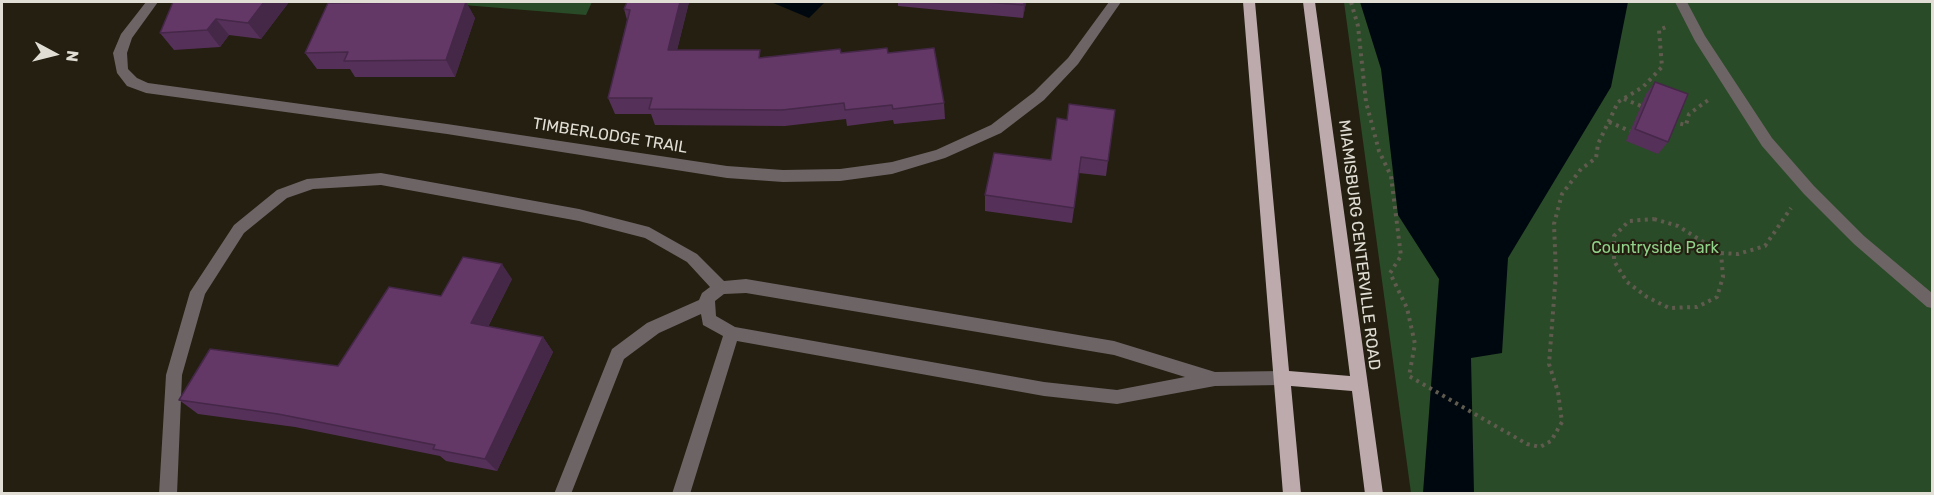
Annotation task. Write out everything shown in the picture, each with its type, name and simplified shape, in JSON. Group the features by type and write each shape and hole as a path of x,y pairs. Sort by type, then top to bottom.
{"main road":[{"path":"1249,2 1293,494"},
{"name":"MIAMISBURG CENTERVILLE ROAD","path":"1309,2 1374,494"},
{"path":"1282,378 1359,384"}],"street":[{"name":"TIMBERLODGE TRAIL","path":"152,2 126,37 120,52 122,70 132,82 146,88 447,129 727,172 783,176 840,175 892,168 940,154 996,129 1039,96 1073,61 1115,2"},
{"path":"1681,2 1735,94 1767,142 1809,190 1859,240 1932,302"},
{"path":"168,494 174,375 198,292 238,229 282,194 312,183 381,179 579,215 649,233 692,258 721,288"},
{"path":"1215,379 1114,348 746,286 721,288 707,298 709,320 732,333 1044,389 1117,398 1215,379 1282,378"},
{"path":"562,494 618,354 653,328 708,303"},
{"path":"681,494 732,333"}],"path":[{"path":"1351,2 1358,26 1366,102 1380,151 1391,176 1401,255 1390,273 1407,308 1415,344 1409,376 1527,444 1540,447 1551,441 1562,422 1558,392 1549,364 1556,273 1554,224 1562,194 1581,170 1596,158 1598,144 1618,102 1643,87 1662,68 1659,30 1672,24 1694,26"},
{"path":"1671,122 1686,125 1689,114 1699,106 1718,94 1735,94"},
{"path":"1623,99 1641,106"},
{"path":"1609,122 1630,131"},
{"path":"1721,254 1723,277 1717,297 1697,307 1669,308 1647,297 1627,282 1614,261 1612,246 1614,236 1629,221 1654,219 1678,226 1721,254 1738,254 1765,246 1787,211 1809,190"}],"green space":[{"path":"427,2 592,2 586,15"},
{"name":"Countryside Park","path":"1344,2 1932,2 1932,493 1411,493"}],"shaded area":[{"path":"771,2 825,2 809,18"},
{"path":"1360,2 1628,2 1611,87 1508,258 1502,353 1471,358 1474,493 1423,493 1439,279 1398,215 1381,69"}],"building":[{"path":"173,2 264,2 248,23 216,19 207,30 160,33"},
{"path":"466,2 446,60 344,61 348,52 305,53 328,3"},
{"path":"627,2 680,2 668,50 760,50 759,58 840,49 841,53 887,48 888,53 934,48 944,103 893,109 892,105 845,110 844,103 782,110 649,109 652,98 608,98 630,10 624,9"},
{"path":"984,2 1024,2 1024,5"},
{"path":"1655,82 1688,94 1668,142 1635,129"},
{"path":"1069,104 1115,110 1108,161 1081,157 1074,208 985,195 994,153 1051,160 1057,118 1067,120"},
{"path":"463,257 502,264 471,323 543,337 485,459 433,449 435,445 278,414 179,400 210,349 338,366 389,287 441,296"}]}
